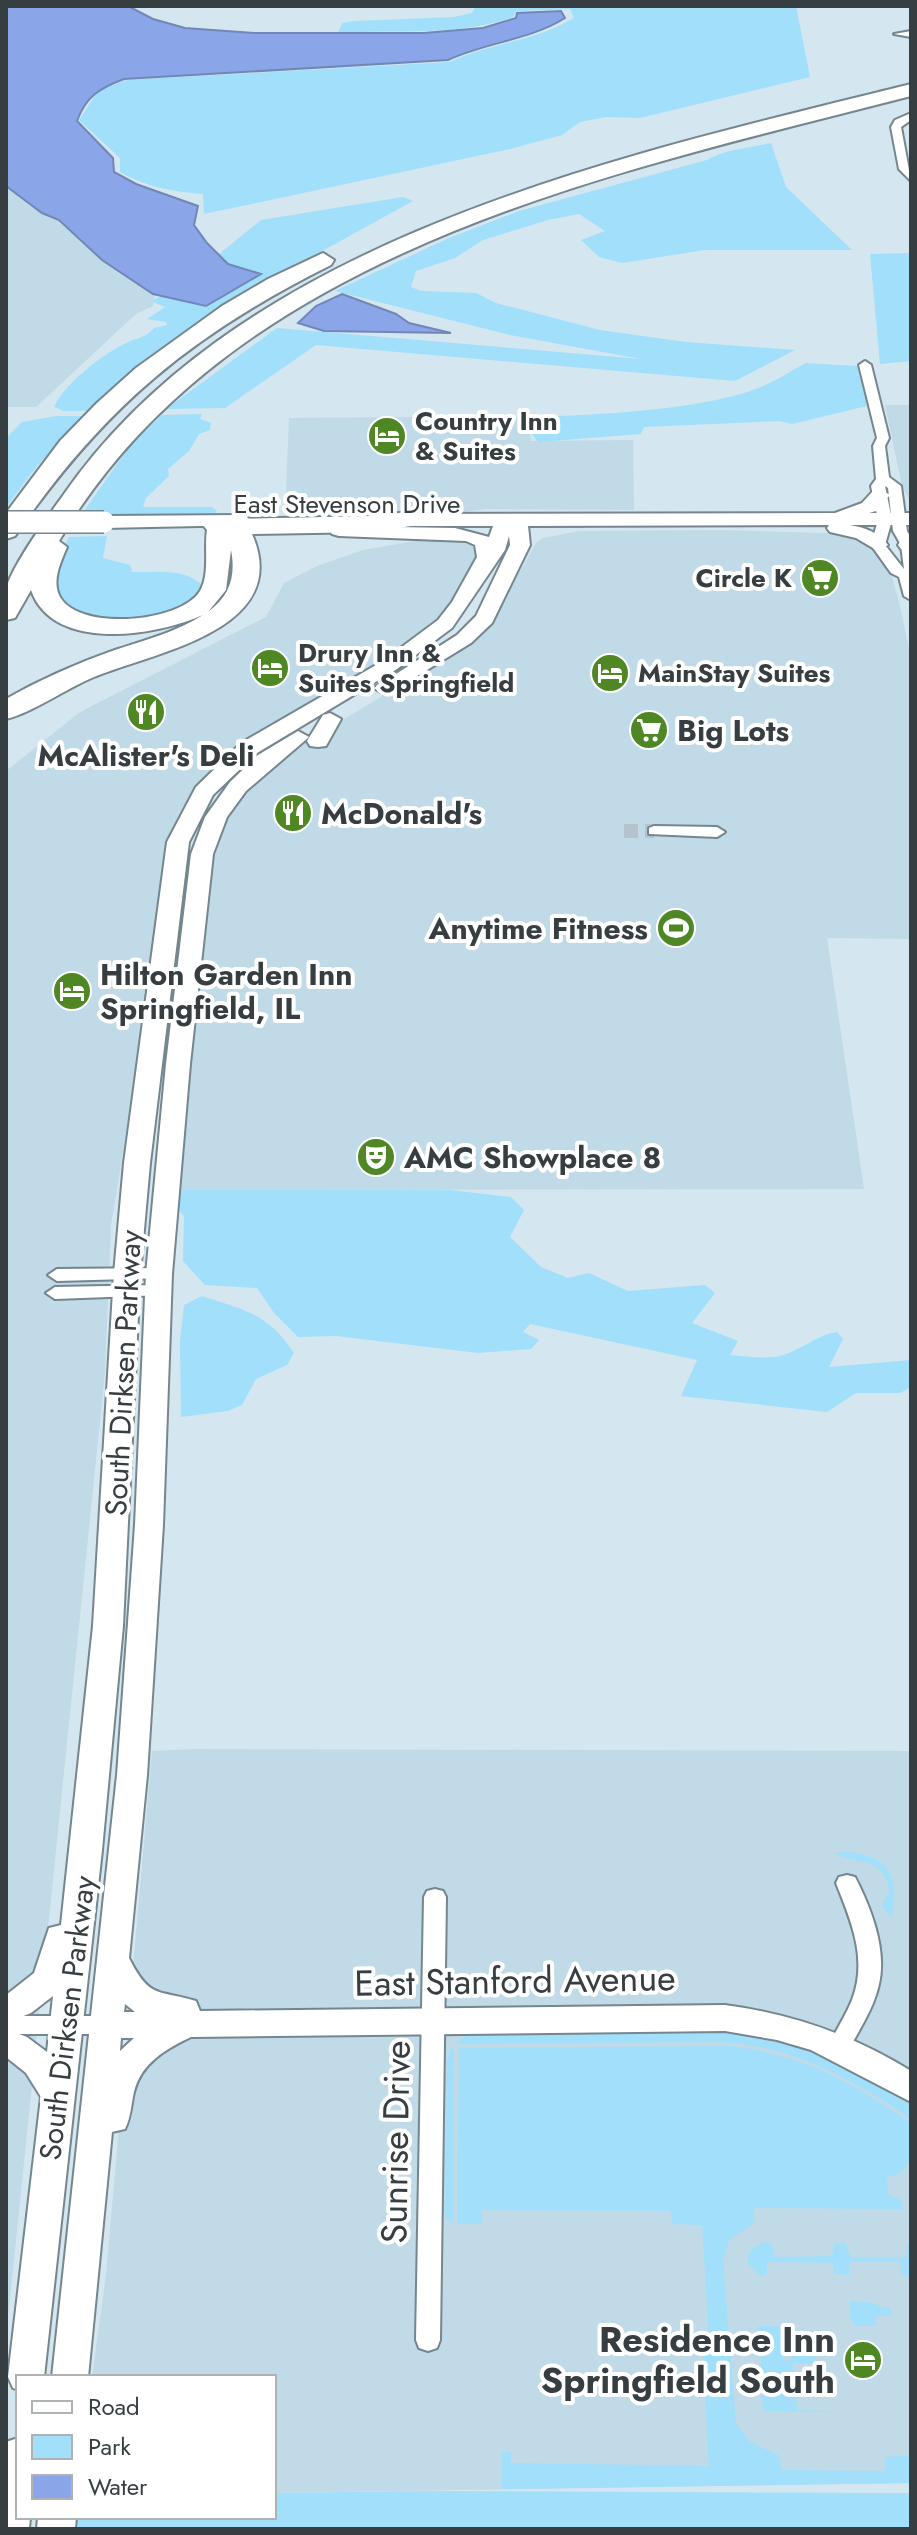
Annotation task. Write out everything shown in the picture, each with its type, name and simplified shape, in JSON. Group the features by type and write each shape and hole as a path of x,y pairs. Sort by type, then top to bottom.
{"highway":[{"path":"6,531 63,451 118,397 190,338 257,295 375,235 476,196 553,172 911,78"},
{"path":"6,612 67,505 112,447 173,388 218,351 307,294 412,241 486,211 611,170 911,90"},
{"path":"112,447 106,464 74,511 51,555 44,589 48,602 56,609 87,623 123,627 159,623 192,612 207,601 214,589 221,527"},
{"path":"6,520 21,494 45,474"},
{"path":"221,527 373,524 408,520"},
{"path":"192,632 225,613 241,595 246,548 221,527"},
{"path":"6,711 80,673 226,617 243,602 249,590 253,548 257,542 292,530"}],"main road":[{"path":"526,498 543,511 556,513 651,513 665,518"},
{"name":"East Stevenson Drive","path":"6,520 101,526 339,530 665,518 688,521 827,520 895,505"},
{"name":"East Stevenson Drive","path":"408,520 576,528 661,527 688,521"},
{"path":"794,521 862,533 878,545"},
{"name":"South Dirksen Parkway","path":"26,2375 86,1850 108,1626 127,1283 140,1135 178,842 204,792 249,748 390,665 436,632 461,604 487,557 512,523"},
{"name":"South Dirksen Parkway","path":"70,2375 143,1633 159,1282 178,1064 207,837 226,800 252,771 293,741 464,639 493,607 520,545 512,523"},
{"name":"East Stevenson Drive","path":"6,531 101,526"},
{"path":"493,607 506,594 535,539 576,528"},
{"path":"339,530 363,534 463,535 484,542 487,557"},
{"path":"318,741 330,719"},
{"path":"6,2010 34,1995 50,1979 57,1965 66,1892 86,1850"},
{"path":"113,1958 125,1985 156,2009 241,2010 286,2023"},
{"name":"East Stanford Avenue","path":"105,2025 725,2018 774,2025 840,2045 911,2088"},
{"path":"84,2238 107,2181 116,2088 133,2059 189,2024"},
{"path":"6,2042 32,2058 48,2077 58,2097"},
{"path":"10,2529 16,2473"}],"street":[{"path":"911,116 897,125 905,140 905,169 911,178"},
{"path":"865,365 883,438 879,446 900,534 909,542 911,596"},
{"path":"895,505 878,545 896,570 910,573"},
{"path":"654,831 717,832"},
{"path":"56,1284 159,1282"},
{"path":"840,2045 864,1998 871,1968 865,1928 847,1883"},
{"name":"Sunrise Drive","path":"428,2340 435,1897"},
{"path":"6,2025 105,2025"}],"shaded area":[{"path":"6,163 156,286 153,306 136,314 36,407 6,407"},
{"path":"885,405 911,405 911,503 902,486"},
{"path":"528,416 531,441 633,440 634,510 486,509 455,513 285,514 289,418"},
{"path":"723,530 849,534 872,547 891,573 901,610 911,659 911,939 827,938 864,1189 176,1190 211,855 218,831 238,796 272,763 430,667 496,614 536,543 543,538 579,531"},
{"path":"415,541 467,541 479,550 462,587 437,620 383,661 256,734 236,750 191,794 178,816 165,850 149,996 111,1225 105,1372 6,2338 6,771 80,712 266,617 284,583 317,566 363,550"},
{"path":"152,1751 911,1751 911,2483 276,2493 276,2375 92,2375 106,2275"}],"green space":[{"path":"475,6 796,6 810,77 640,118 606,117 580,122 562,135 510,149 204,214 203,194 160,188 120,172 120,158 79,120 98,91 126,80 450,62 544,32 574,18 570,9 516,11 513,17 492,23 448,30 338,33 342,23 454,17 472,13"},
{"path":"771,143 786,187 852,250 705,250 622,263 599,257 581,240 605,231 579,214 483,240 455,258 416,271 411,287 421,291 476,293 496,303 600,330 686,342 795,350 735,381 316,345 225,408 166,409 277,328 641,359 510,335 335,291 449,238 519,211 730,151"},
{"path":"403,197 413,201 226,304 176,337 86,411 64,411 54,407 67,388 96,362 154,328 167,325 166,322 147,319 165,307 151,301 161,296 206,306 253,271 228,264 218,255 261,220"},
{"path":"911,253 911,361 880,364 870,254"},
{"path":"806,363 857,366 867,406 792,424 780,421 644,427 641,434 538,442 528,429 533,417 651,410 713,401 763,386"},
{"path":"202,414 200,419 211,423 210,430 199,434 189,451 168,469 169,476 146,498 143,507 212,507 217,511 215,513 80,517 129,447 162,415"},
{"path":"56,416 84,416 37,466 6,507 6,438 22,422"},
{"path":"107,536 103,558 130,565 132,572 179,573 187,576 203,586 196,598 171,613 140,620 109,619 82,612 61,602 57,585 58,569 69,537"},
{"path":"176,1190 450,1190 511,1197 524,1210 510,1237 541,1267 568,1278 589,1273 628,1291 705,1285 715,1293 692,1323 738,1341 730,1355 777,1356 837,1332 843,1339 829,1367 911,1360 911,1387 900,1393 856,1393 827,1412 681,1396 697,1360 530,1324 523,1332 539,1340 531,1349 478,1353 336,1336 298,1337 274,1313 257,1288 205,1285 183,1261 184,1216 175,1206"},
{"path":"202,1296 264,1321 294,1353 287,1365 256,1379 242,1405 227,1411 181,1417 180,1341 184,1305"},
{"path":"848,1852 874,1858 889,1871 894,1891 892,1917 882,1906 889,1891 882,1872 868,1863 833,1853"},
{"path":"708,2032 766,2039 815,2053 862,2075 911,2105 911,2119 822,2067 750,2045 723,2042 454,2044 468,2035 480,2034"},
{"path":"731,2046 782,2056 826,2072 911,2123 911,2159 901,2173 887,2177 888,2194 901,2200 903,2209 754,2208 754,2223 729,2240 723,2260 736,2424 750,2442 780,2456 781,2470 885,2471 885,2457 911,2455 911,2483 502,2489 502,2452 511,2452 511,2463 709,2466 702,2340 709,2337 702,2225 672,2224 671,2211 482,2210 482,2224 457,2224 459,2048"},
{"path":"451,2047 454,2049 453,2223 445,2218 447,2062"},
{"path":"768,2242 775,2257 832,2256 834,2243 846,2244 850,2257 907,2257 907,2245 911,2243 911,2277 901,2274 900,2262 850,2262 849,2275 834,2274 833,2263 767,2262 767,2274 761,2276 748,2264 749,2255 756,2246"},
{"path":"850,2301 890,2309 892,2316 875,2316 876,2326 855,2326 850,2316"},
{"path":"758,2326 780,2326 783,2360 791,2361 791,2356 798,2356 798,2352 815,2352 816,2364 793,2363 793,2371 781,2371 781,2383 762,2383"},
{"path":"762,2391 796,2391 797,2410 853,2412 763,2411"},
{"path":"276,2493 911,2493 911,2529 77,2529 78,2519 276,2519"}],"water":[{"path":"6,6 128,6 153,19 185,28 254,33 424,33 483,28 516,18 517,13 561,11 565,18 537,31 448,60 124,79 95,94 77,121 113,158 114,172 136,184 198,206 194,225 207,243 228,264 261,274 206,306 153,294 102,260 59,220 42,213 6,186"},
{"path":"342,294 396,314 409,323 451,333 324,331 298,323 316,306"}],"tunnel":[{"path":"624,831 654,831"}],"place":[{"name":"Country Inn & Suites","path":"387,436"},
{"name":"Circle K","path":"820,578"},
{"name":"Drury Inn & Suites Springfield","path":"270,668"},
{"name":"MainStay Suites","path":"610,673"},
{"name":"McAlister's Deli","path":"146,712"},
{"name":"Big Lots","path":"649,730"},
{"name":"McDonald's","path":"293,813"},
{"name":"Anytime Fitness","path":"676,928"},
{"name":"Hilton Garden Inn Springfield, IL","path":"72,991"},
{"name":"AMC Showplace 8","path":"376,1157"},
{"name":"Residence Inn Springfield South","path":"863,2360"}]}
